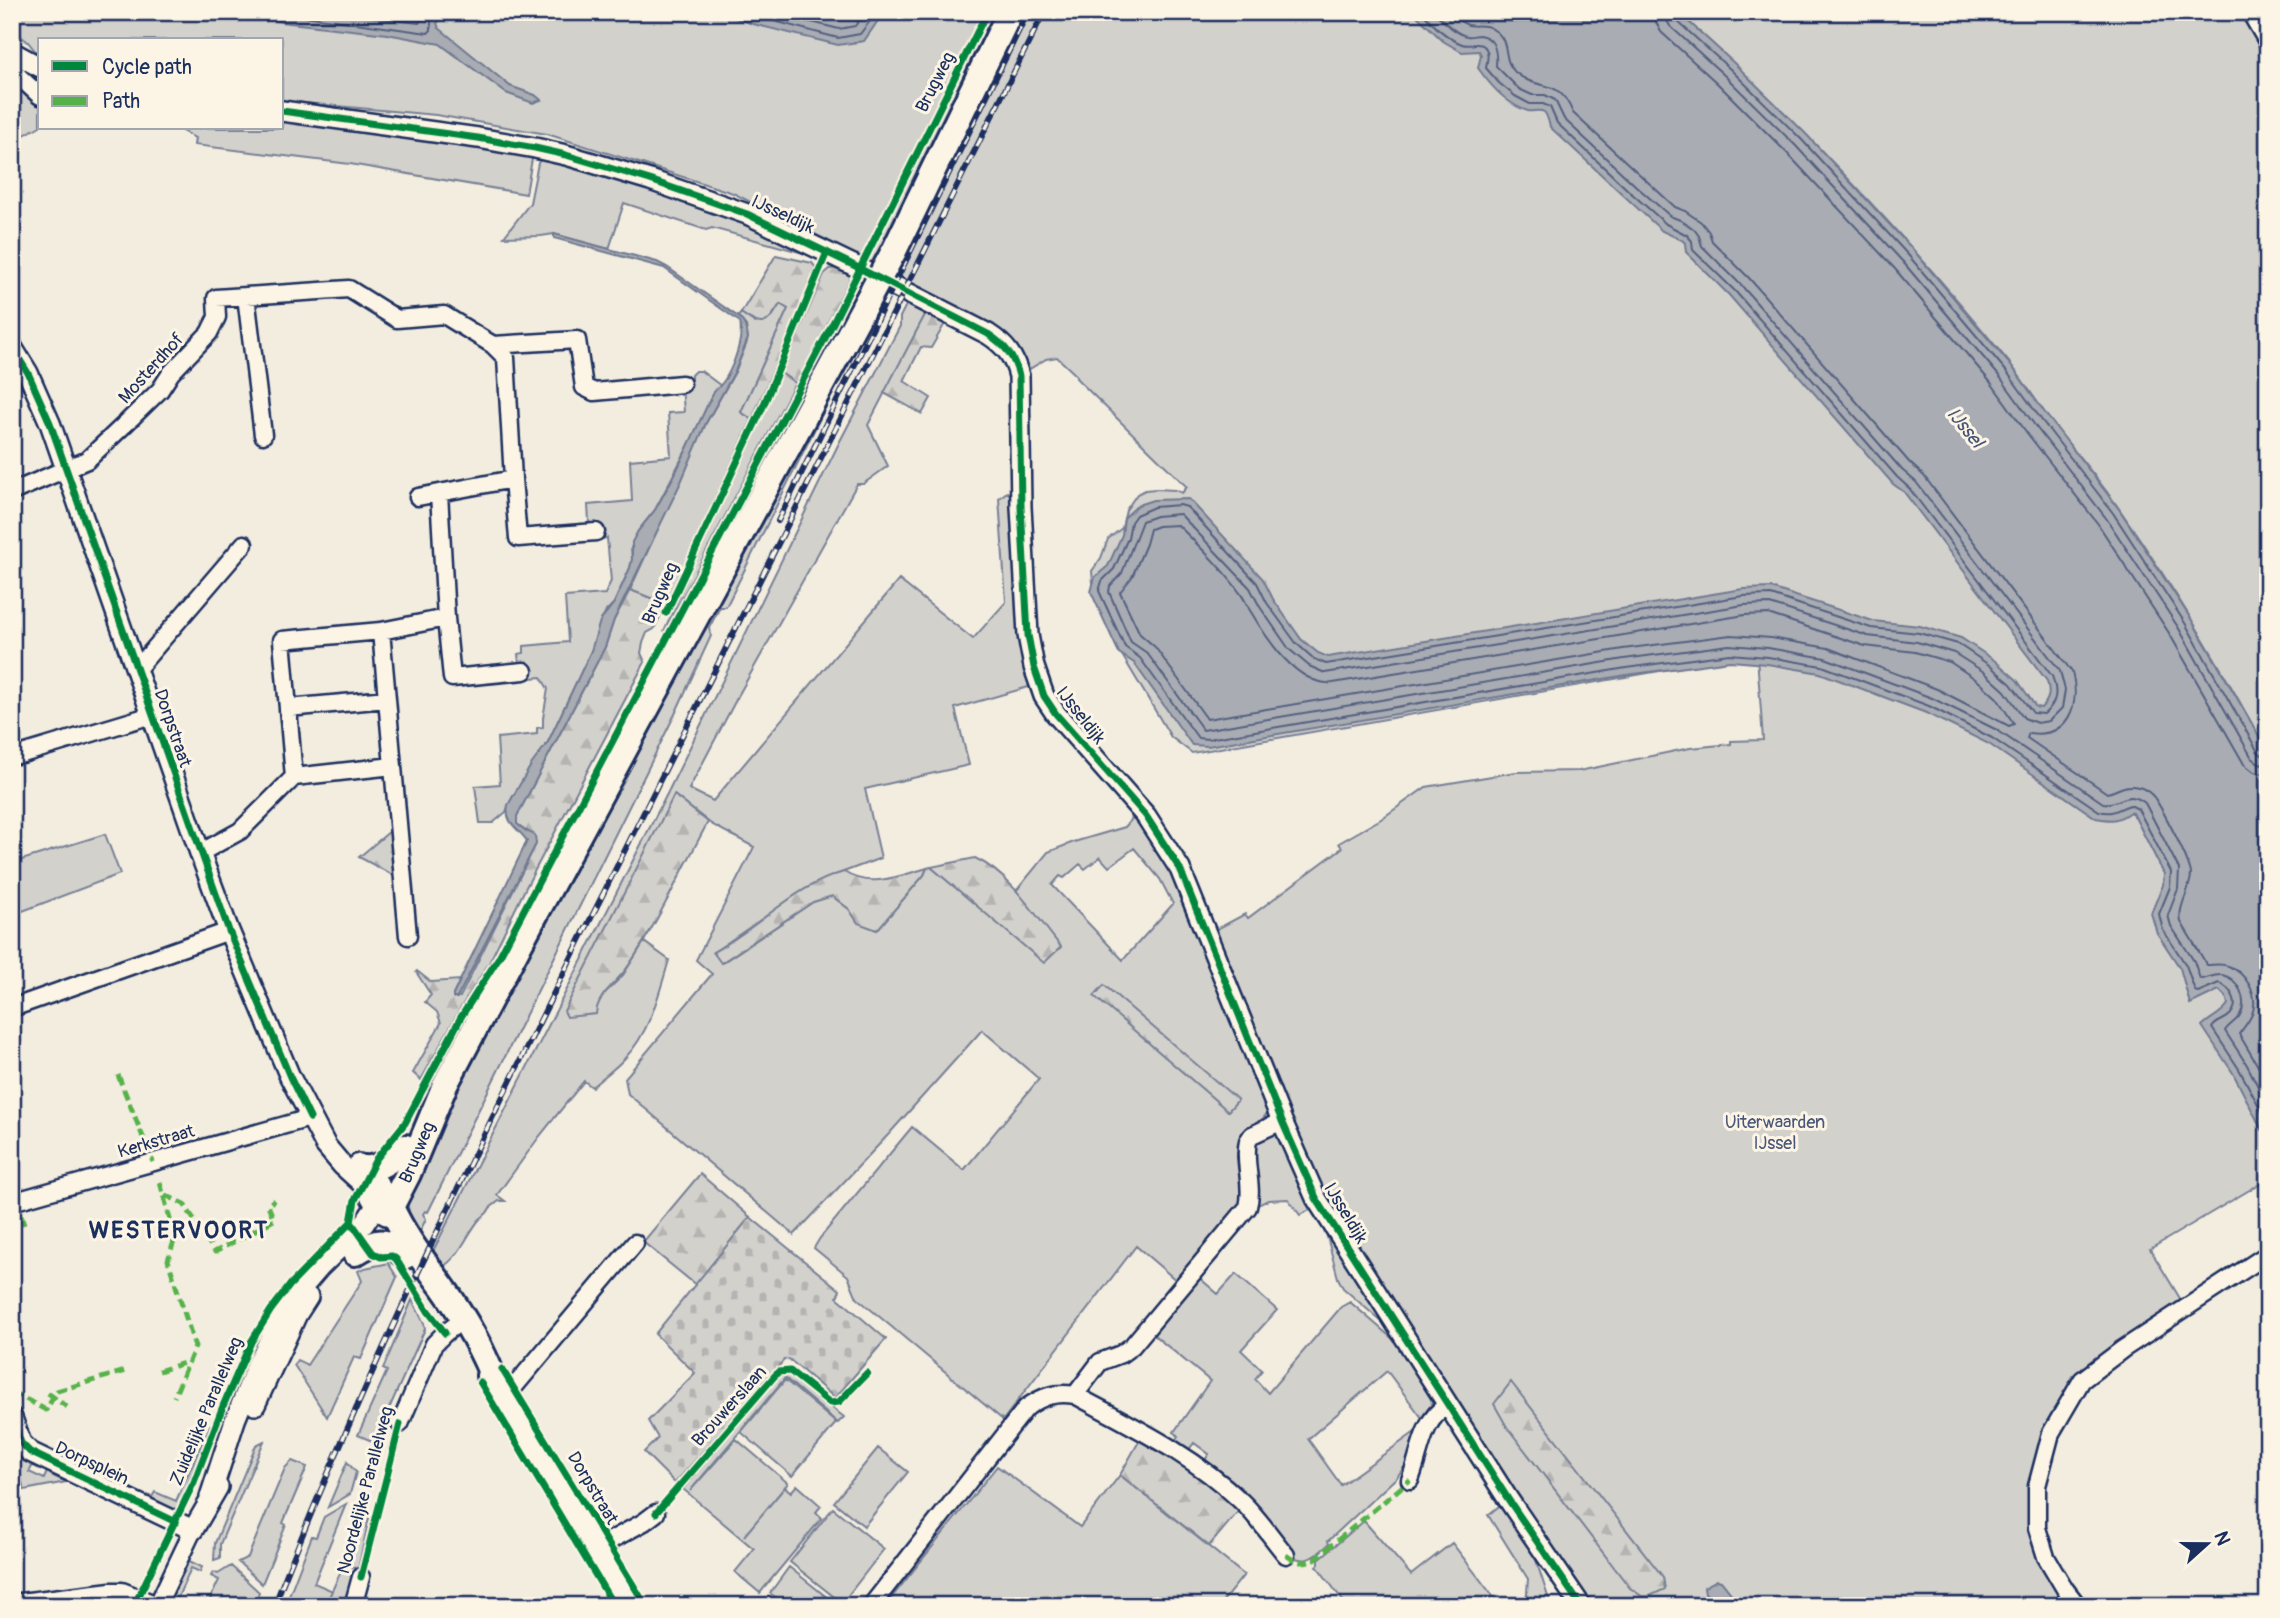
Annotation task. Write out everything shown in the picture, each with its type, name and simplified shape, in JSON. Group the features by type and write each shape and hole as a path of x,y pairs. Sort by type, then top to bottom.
{"main road":[{"name":"Brugweg","path":"383,1206 405,1147 445,1085 894,251 1010,12"},
{"name":"Brugweg","path":"383,1206 408,1174 445,1085"},
{"path":"364,1168 372,1169 385,1164 405,1147"},
{"path":"408,1174 404,1208 411,1254"},
{"name":"Dorpstraat","path":"383,1206 411,1254 459,1323 478,1340 500,1391 630,1606"},
{"path":"355,1253 380,1242 411,1254"}],"street":[{"path":"2250,12 2268,43"},
{"path":"12,51 38,66"},
{"path":"12,70 38,94"},
{"name":"IJsseldijk","path":"285,112 534,148 650,180 747,214 907,292 1000,342 1014,358 1020,376 1021,507 1028,635 1034,667 1045,696 1056,714 1146,816 1180,869 1316,1198 1540,1548 1581,1606"},
{"name":"Mosterdhof","path":"67,468 87,460 160,390 209,333 217,317 216,298 349,289 397,319 444,315 494,345"},
{"path":"246,296 262,435"},
{"path":"494,345 577,340 584,387 594,392 682,384"},
{"path":"494,345 506,358 518,538 596,532"},
{"name":"Dorpstraat","path":"12,347 34,387 67,468 200,853 229,931 290,1077 332,1155 383,1206"},
{"path":"12,492 67,468"},
{"path":"418,497 513,479"},
{"path":"439,493 452,678 524,671"},
{"path":"136,670 244,544"},
{"path":"294,777 282,640 381,631 446,618"},
{"path":"381,631 408,936"},
{"path":"288,708 387,699"},
{"path":"12,752 19,755 152,715"},
{"path":"200,853 240,831 294,777 393,766"},
{"path":"12,1008 229,931"},
{"name":"Dorpstraat","path":"310,1118 339,1149 377,1180 383,1206"},
{"name":"Kerkstraat","path":"12,1202 310,1118"},
{"path":"1075,1395 1100,1362 1121,1354 1132,1346 1248,1207 1251,1197 1247,1166 1248,1140 1252,1135 1282,1121"},
{"name":"Zuidelijke Parallelweg","path":"210,1497 219,1485 297,1314 315,1288 355,1253 383,1206"},
{"name":"Zuidelijke Parallelweg","path":"157,1605 210,1497 235,1420 258,1363 284,1312 319,1268 383,1206"},
{"path":"500,1391 514,1387 635,1243"},
{"path":"2078,1606 2046,1557 2037,1528 2037,1486 2052,1433 2082,1380 2152,1330 2268,1254"},
{"name":"Noordelijke Parallelweg","path":"400,1424 431,1348 459,1323"},
{"path":"871,1606 1026,1408 1038,1399 1059,1393 1075,1395 1168,1446 1209,1474 1244,1504 1286,1555"},
{"path":"1410,1480 1415,1459 1433,1415 1448,1404"},
{"name":"Dorpsplein","path":"12,1418 21,1443 30,1452 193,1530"},
{"path":"595,1549 656,1513"},
{"name":"Noordelijke Parallelweg","path":"354,1606 361,1577"},
{"path":"12,1603 121,1591 157,1605"}],"green space":[{"name":"Uiterwaarden IJssel","path":"12,12 1424,12 1479,40 1676,225 2000,597 2099,763 2136,819 2229,998 2268,1085 2268,1179 2150,1249 2184,1305 2067,1394 2034,1529 2074,1606 1587,1606 1326,1197 1280,1095 1215,930 1245,914 1248,918 1342,848 1339,843 1381,819 1426,787 1516,772 1579,771 1690,748 1731,744 1731,741 1763,740 1757,656 1192,753 1171,737 1122,655 1094,594 1092,571 1101,558 1108,539 1122,528 1126,510 1137,494 1156,489 1182,493 1187,487 1057,357 1046,359 1028,370 1018,348 993,325 733,193 547,134 436,115 284,101 284,38 38,38 38,54 12,29"},
{"path":"1678,12 2244,12 2268,52 2268,754 2216,660 2160,569 2112,498 2048,418 2012,366 1934,273 1852,183 1723,53"},
{"path":"12,79 38,101 38,127 12,142"},
{"path":"284,119 529,153 532,159 526,194 350,164 194,145 195,138 180,130 284,130"},
{"path":"542,158 731,214 814,256 712,228 706,230 624,203 609,249 554,234 504,237 530,203 538,163"},
{"path":"776,255 812,263 817,269 752,419 741,412 788,309 780,304 763,323 741,313"},
{"path":"837,268 852,274 797,384 781,373 824,274"},
{"path":"908,301 927,311 868,425 888,466 863,484 857,484 689,789 713,801 899,580 973,639 1006,602 999,498 1007,492 1014,496 1032,686 955,708 969,765 865,789 881,858 807,888 714,952 722,963 813,902 832,896 849,909 859,922 877,930 927,868 931,867 1045,962 1060,946 1016,891 1048,852 1125,827 1133,812 1170,869 1269,1110 1245,1135 1238,1148 1237,1158 1240,1161 1245,1201 1177,1281 1136,1246 1003,1420 857,1298 848,1276 814,1248 912,1127 964,1170 1039,1079 982,1030 794,1235 628,1094 625,1078 712,974 696,960 754,847 711,824 674,795 597,1006 601,997 623,975 644,942 669,960 647,1025 634,1048 621,1062 592,1087 584,1081 497,1195 505,1201 499,1201 479,1220 453,1258 441,1268 434,1254 434,1249 668,792 839,443 900,326 900,317","holes":["1134,848 1160,879 1173,904 1123,960 1052,885 1060,876 1064,878 1080,864 1085,869 1100,857 1109,867"]},
{"path":"848,302 854,304 803,392 554,861 565,836"},
{"path":"780,304 788,309 741,412 752,419 666,604 630,590 706,423 735,372 746,345 746,326 738,317 741,313 755,323 772,317"},
{"path":"876,306 726,607 720,607 709,628 711,636 675,714 428,1212 423,1214 426,1219 417,1237 412,1227 407,1201 442,1118"},
{"path":"927,311 947,320 931,348 921,347 904,381 931,398 922,414 884,393"},
{"path":"695,371 701,371 721,386 714,391 655,510 638,531 631,548 630,568 614,603 606,611 591,651 548,742 506,812 493,823 480,823 475,786 500,784 497,738 537,734 537,728 543,727 548,689 541,677 532,678 531,672 519,663 518,654 524,653 524,646 568,642 565,597 605,594 611,581 607,538 601,539 600,529 589,522 588,505 632,501 630,460 671,456 668,413 684,412 682,386 691,385 691,375"},
{"path":"781,373 797,384 794,385 664,632 752,440"},
{"path":"630,590 666,604 654,629 647,633 643,643 641,653 645,662 526,887 489,963 421,1080 413,1073 441,1023 437,1012 425,1002 431,995 416,972 431,982 460,980 453,995 460,997 536,844 530,833 517,824 517,816 605,647 614,620"},
{"path":"674,795 708,822 650,930 625,971 600,1000 596,1014 567,1017 564,1011"},
{"path":"396,826 400,879 359,857"},
{"path":"105,834 120,874 12,915 12,863"},
{"path":"975,858 1000,874 1011,885 1061,947 1044,963 931,867"},
{"path":"927,868 877,930 858,923 849,909 832,896 813,902 721,963 713,952 793,897 826,878 844,872 864,880 885,879"},
{"path":"1104,985 1238,1100 1228,1111 1094,996"},
{"path":"1273,1133 1283,1137 1312,1209 1300,1215 1288,1199 1268,1200 1254,1207 1254,1144 1258,1139"},
{"path":"700,1174 750,1217 696,1285 643,1242"},
{"path":"750,1217 840,1290 837,1297 886,1339 835,1398 789,1359 784,1360 675,1483 644,1452 658,1438 648,1421 695,1373 655,1334"},
{"path":"1325,1229 1391,1330 1343,1288"},
{"path":"388,1263 397,1277 361,1359 354,1357 327,1417 294,1365 297,1360 307,1365 362,1281 358,1271"},
{"path":"1236,1274 1277,1310 1241,1350 1262,1370 1255,1379 1268,1393 1341,1307 1350,1302 1409,1353 1431,1394 1432,1407 1422,1418 1387,1371 1308,1439 1341,1485 1422,1427 1409,1460 1397,1477 1328,1541 1329,1544 1309,1558 1299,1559 1286,1552 1201,1466 1209,1454 1194,1443 1187,1452 1175,1441 1178,1436 1174,1432 1210,1381 1149,1331 1196,1275 1218,1294"},
{"path":"412,1300 425,1329 374,1442 358,1435 387,1371 383,1369"},
{"path":"781,1374 789,1374 844,1417 838,1423 785,1378 690,1491 736,1439 788,1483 744,1536 785,1487 791,1492 797,1485 821,1506 816,1512 822,1518 760,1593 735,1572 754,1549 683,1489"},
{"path":"785,1380 836,1423 792,1476 741,1432"},
{"path":"1511,1382 1663,1577 1665,1589 1643,1597 1630,1588 1507,1427 1494,1404"},
{"path":"210,1425 212,1426 178,1507 172,1510 146,1499 148,1495 152,1497 155,1492 176,1501"},
{"path":"1142,1436 1242,1507 1209,1546 1120,1475"},
{"path":"264,1441 220,1544 220,1558 214,1560 215,1543 256,1445"},
{"path":"878,1448 908,1472 864,1526 834,1502"},
{"path":"14,1452 23,1461 33,1465 29,1472 44,1479 49,1467 51,1475 66,1482 24,1490"},
{"path":"292,1461 307,1467 283,1523 286,1525 262,1584 238,1562 248,1557 285,1468"},
{"path":"347,1462 356,1472 350,1494 328,1507"},
{"path":"997,1466 1080,1527 1120,1475 1244,1575 1219,1606 885,1606"},
{"path":"1503,1503 1532,1548 1551,1606 1526,1606 1528,1579 1488,1515"},
{"path":"346,1504 314,1583 333,1591 325,1606 285,1606 312,1536 316,1537 324,1517"},
{"path":"833,1508 884,1549 842,1603 790,1562"},
{"path":"365,1513 369,1518 358,1569 344,1564"},
{"path":"1364,1521 1411,1575 1452,1543 1495,1599 1486,1606 1347,1606 1317,1566 1319,1559"},
{"path":"185,1559 202,1567 200,1572 191,1568 177,1599 186,1603 185,1606 177,1606 169,1592"},
{"path":"231,1566 259,1592 254,1606 207,1606 219,1580 211,1576 213,1572 218,1574"},
{"path":"789,1567 838,1606 786,1606 770,1593"},
{"path":"341,1571 356,1577 349,1606 325,1606"}],"water":[{"path":"262,12 515,12 495,18 442,19 437,23 439,28 510,86 541,100 533,103 506,93 440,44 387,34 281,22"},
{"path":"718,12 884,12 864,41 838,45 753,24"},
{"name":"IJssel","path":"1413,12 1678,12 1806,134 1915,252 2013,368 2119,509 2191,619 2268,754 2268,1129 2262,1130 2233,1073 2202,1026 2228,1004 2226,997 2219,990 2190,1004 2180,968 2157,933 2151,913 2163,885 2164,874 2133,813 2114,820 2096,818 1989,744 1926,713 1820,673 1730,661 1627,675 1208,746 1192,745 1134,663 1119,653 1091,592 1095,577 1108,566 1122,535 1124,518 1138,505 1153,500 1189,499 1263,579 1273,599 1301,639 1318,653 1328,657 1743,589 1771,588 1873,621 1920,626 1961,638 1994,660 2017,680 2036,707 2041,708 2048,698 2047,681 1904,492 1893,484 1729,295 1686,252 1685,243 1662,231 1550,127 1544,112 1520,108 1500,94 1478,68 1481,55 1479,51 1462,52 1443,41"},
{"path":"554,234 667,267 741,319 748,338 735,371 706,423 681,482 614,620 605,647 517,816 517,824 535,835 536,844 457,998 453,998 527,841 510,821 508,805 548,742 591,651 600,621 614,603 630,568 632,542 655,510 675,474 714,391 730,369 740,339 740,322 664,268 554,238"},
{"path":"1717,1580 1721,1581 1741,1606 1718,1606 1705,1593 1704,1587"}],"railway":[{"path":"778,521 1028,12"},
{"path":"274,1606 352,1419 436,1235 614,872 1044,12"}],"marked path":[{"path":"118,1075 153,1162"},
{"path":"160,1182 175,1238 168,1260 195,1347 174,1397"},
{"path":"165,1195 184,1204 215,1252 274,1220 268,1205 274,1200"},
{"path":"17,1201 24,1225"},
{"path":"159,1371 187,1362"},
{"path":"12,1397 18,1395 46,1410 57,1391 129,1370"},
{"path":"48,1393 67,1407"},
{"path":"1286,1555 1300,1562 1315,1559 1410,1480"}],"cycle path":[{"path":"134,1606 194,1482 251,1342 290,1285 351,1222 355,1200 376,1159 405,1123 461,1017 499,957 834,321 987,12"},
{"path":"284,111 535,148 650,180 747,214 988,334 1004,347 1019,376 1021,507 1028,635 1034,667 1044,696 1056,714 1146,816 1180,869 1316,1198 1508,1499 1581,1606"},
{"path":"666,613 762,409 827,252"},
{"path":"12,347 28,373 50,423 229,931 310,1118"},
{"path":"351,1222 373,1253 396,1259 445,1333"},
{"path":"502,1369 646,1606"},
{"name":"Brouwerslaan","path":"656,1513 778,1372 790,1371 830,1403 839,1402 867,1373"},
{"path":"480,1382 614,1606"},
{"path":"12,1418 21,1443 30,1452 176,1522"},
{"path":"361,1577 400,1424"}],"district":[{"name":"WESTERVOORT","path":"179,1230"}]}
